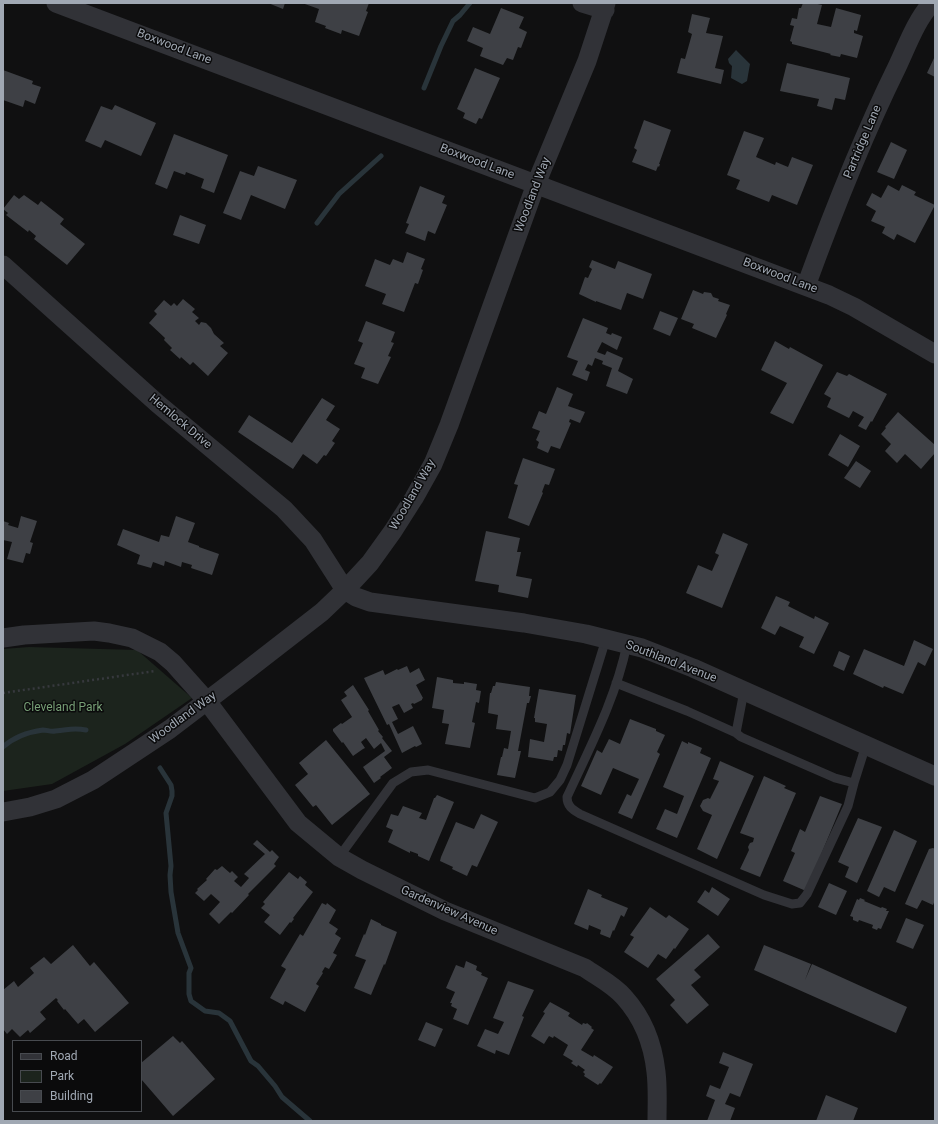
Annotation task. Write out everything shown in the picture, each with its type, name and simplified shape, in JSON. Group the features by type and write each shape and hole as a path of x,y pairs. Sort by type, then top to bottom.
{"street":[{"name":"Boxwood Lane","path":"56,3 806,286 854,307 935,354"},
{"path":"582,3 605,7"},
{"name":"Partridge Lane","path":"806,286 835,207 882,98 916,27 932,3"},
{"name":"Woodland Way","path":"3,812 30,807 56,799 93,780 170,729 322,612 370,563 414,498 433,464 449,425 536,184 587,61 605,7"},
{"name":"Hemlock Drive","path":"3,265 158,404 284,509 313,540 345,590"},
{"name":"Southland Avenue","path":"345,590 356,597 370,602 524,623 586,634 642,648 693,668 935,776"},
{"name":"Gardenview Avenue","path":"3,638 24,635 94,631 132,638 160,652 206,700 298,823 339,857 369,874 445,911 585,968 604,980 624,996 640,1018 650,1039 656,1072 657,1121"}],"lane":[{"path":"339,857 393,783 411,772 428,770 535,798 550,792 560,780 567,765 606,639"},
{"path":"627,644 623,665 604,719 567,797 567,802 570,808 587,817 764,895 792,904 800,903 808,894 848,806 866,745"},
{"path":"616,683 687,711 835,778 854,784"},
{"path":"736,733 744,691"}],"path":[{"path":"3,693 107,677 153,672 170,661"}],"green space":[{"name":"Cleveland Park","path":"29,647 137,650 192,698 125,744 52,784 3,791 3,649"}],"shaded area":[{"path":"736,50 750,64 747,81 742,84 731,78 732,66 728,59"}],"building":[{"path":"268,3 285,3 283,9"},
{"path":"302,3 369,3 366,11 368,12 359,36 342,30 341,34 325,28 326,26 315,22 319,9"},
{"path":"803,3 822,5 817,24 831,27 836,8 861,15 857,31 854,30 854,33 863,36 857,58 841,54 840,57 830,55 831,54 792,44 790,41 794,26 790,25 792,18 797,19 799,8 801,8"},
{"path":"501,8 524,17 519,28 527,32 521,48 518,47 513,60 507,58 503,65 480,56 483,48 467,41 473,27 490,34"},
{"path":"692,14 710,18 706,33 723,36 715,68 724,70 721,84 677,73 681,58 685,59 692,34 688,32"},
{"path":"935,56 935,77 927,73"},
{"path":"787,63 850,78 845,100 835,98 832,110 817,106 819,99 780,91"},
{"path":"475,68 500,78 482,119 479,118 476,124 463,118 465,113 457,109"},
{"path":"3,70 33,81 32,84 41,87 35,104 25,100 23,107 3,100"},
{"path":"115,105 156,123 141,156 105,140 101,148 85,141 101,106 112,110"},
{"path":"644,120 671,130 659,167 658,166 656,171 632,162 637,150 634,148"},
{"path":"744,131 764,138 756,157 775,165 776,162 788,167 792,157 813,165 797,205 772,195 769,202 736,189 740,180 727,175"},
{"path":"174,134 228,155 214,193 201,188 204,179 186,172 185,175 174,171 167,189 155,184"},
{"path":"891,142 907,150 894,179 877,172"},
{"path":"258,166 297,180 285,209 251,195 241,220 223,213 240,171 254,176"},
{"path":"888,185 899,191 902,185 916,192 914,195 935,205 915,243 897,234 894,240 882,233 885,227 871,221 876,211 866,205 872,193 881,198"},
{"path":"420,186 445,196 442,203 447,205 435,234 428,231 425,241 405,233 409,224 406,223"},
{"path":"14,195 19,199 24,195 38,205 41,201 64,219 60,224 85,244 67,265 34,239 36,236 29,230 28,232 6,215 8,213 3,209"},
{"path":"180,215 206,225 199,244 173,235"},
{"path":"407,252 425,259 418,284 415,283 404,312 382,304 386,294 365,286 375,259 390,265 393,259 403,263"},
{"path":"592,260 615,269 618,261 652,274 643,299 627,293 621,310 596,302 579,294 585,277 588,278 592,269 589,267"},
{"path":"693,290 703,294 704,292 711,293 713,297 719,299 718,301 730,305 716,338 692,328 694,324 681,319"},
{"path":"183,299 195,309 192,312 199,318 195,321 199,325 201,322 206,323 214,334 224,343 220,346 228,353 208,376 193,362 190,365 181,357 180,359 170,350 172,348 164,340 165,338 149,323 157,314 154,311 164,300 171,306 174,303 177,306"},
{"path":"660,311 678,318 670,336 653,329"},
{"path":"583,318 608,328 606,333 611,335 612,333 622,337 617,350 602,342 597,352 605,355 607,351 623,358 618,371 633,379 627,394 606,386 612,368 602,364 603,361 595,358 592,366 588,364 585,370 590,372 587,381 572,375 578,361 567,357"},
{"path":"366,321 395,332 391,342 394,343 388,356 391,357 378,384 361,378 365,368 354,364 363,343 358,341"},
{"path":"775,341 789,349 790,347 823,365 793,424 770,413 787,383 761,370"},
{"path":"837,372 847,376 849,374 887,394 866,430 858,426 864,417 853,411 849,418 827,407 831,398 824,394"},
{"path":"557,387 573,394 568,406 585,412 580,423 570,419 569,422 571,423 560,449 551,446 548,453 537,448 539,442 536,440 540,431 532,428 539,411 546,414"},
{"path":"322,398 335,406 326,420 340,429 332,441 335,443 326,456 324,455 317,464 303,454 293,469 238,432 249,415 292,443"},
{"path":"898,412 935,445 935,453 921,469 905,454 897,463 885,451 891,444 881,434"},
{"path":"840,434 860,446 848,467 828,455"},
{"path":"523,458 555,469 549,485 545,484 543,493 529,526 508,518 518,485 514,484"},
{"path":"856,461 871,471 860,488 844,478"},
{"path":"21,516 37,521 30,542 33,543 30,554 26,553 23,563 7,559 12,542 3,540 3,521 9,523 8,525 18,528"},
{"path":"176,516 195,523 188,542 219,554 212,575 191,568 192,565 182,562 181,567 165,561 164,566 153,562 151,568 137,564 140,555 117,545 123,529 159,542 161,535 169,537"},
{"path":"486,531 520,538 517,552 521,552 516,576 532,579 528,598 498,592 499,585 475,581"},
{"path":"723,533 748,544 722,608 686,593 698,565 712,571 719,555 715,553"},
{"path":"776,596 790,602 788,606 814,619 815,616 829,623 814,654 799,647 804,637 780,626 775,635 761,628"},
{"path":"914,640 933,649 925,666 918,662 903,694 884,686 883,688 853,674 864,649 904,666"},
{"path":"839,651 850,656 844,671 833,666"},
{"path":"407,666 410,673 419,668 425,680 416,685 423,698 414,704 411,704 413,708 404,713 399,704 392,707 398,719 392,722 398,734 413,726 422,744 402,753 389,724 387,725 364,678 383,670 385,675"},
{"path":"437,677 453,680 453,683 464,684 464,682 477,684 476,690 481,691 479,703 476,702 472,722 475,723 470,748 445,744 449,724 442,723 444,710 432,708"},
{"path":"496,682 530,687 529,696 531,696 529,703 527,703 518,751 521,751 515,778 497,775 504,748 508,749 511,731 496,729 498,715 488,713 490,693"},
{"path":"353,685 369,710 368,711 379,730 378,731 383,737 382,738 392,751 384,757 392,768 374,783 363,767 385,751 381,743 374,749 366,738 361,742 365,748 353,756 333,731 333,729 341,723 342,724 352,717 341,700 347,696 344,692"},
{"path":"539,689 576,695 570,734 567,733 565,745 563,745 562,751 558,750 557,757 554,757 553,761 528,757 530,739 544,742 547,724 535,722 534,718"},
{"path":"630,719 656,729 656,731 665,735 657,752 660,754 632,819 618,813 627,794 631,796 639,779 613,768 601,795 581,786 597,750 602,753 609,739 620,744"},
{"path":"326,740 370,794 332,825 316,805 313,807 295,785 308,774 299,763"},
{"path":"682,741 702,748 700,753 711,758 677,838 656,829 665,809 677,814 684,796 663,787"},
{"path":"720,761 754,776 717,859 697,849 712,815 703,811 700,806 703,800 708,798 710,799 719,781 713,779"},
{"path":"764,776 786,786 784,788 796,793 760,877 740,869 749,850 748,847 750,843 753,842 754,838 740,833"},
{"path":"437,795 454,802 429,861 418,856 418,854 410,851 410,853 388,842 393,830 386,827 391,814 398,816 403,806 422,813 419,818 426,820 434,798"},
{"path":"820,796 842,804 806,891 783,881 795,853 791,851 800,829 805,832"},
{"path":"481,814 498,822 477,867 472,865 467,876 440,861 456,822 474,829"},
{"path":"858,818 882,827 857,883 845,877 849,867 838,862"},
{"path":"894,830 917,841 895,892 884,887 879,897 867,891"},
{"path":"257,840 270,852 272,850 279,857 274,864 276,866 248,894 249,895 232,913 231,912 219,924 209,914 220,902 211,894 204,901 195,893 215,869 217,870 222,866 230,873 232,871 238,877 234,881 241,887 249,878 244,874 265,854 253,844"},
{"path":"929,849 935,849 935,900 933,905 922,900 917,909 905,904"},
{"path":"289,872 298,879 300,876 307,882 305,885 313,892 293,918 294,919 291,923 290,922 280,935 264,922 270,915 261,908 265,904 263,902"},
{"path":"829,883 847,891 836,915 818,907"},
{"path":"712,887 730,899 718,916 697,902 705,890 709,893"},
{"path":"588,889 602,895 601,897 628,908 624,917 621,915 610,938 600,934 601,930 589,925 588,930 574,924"},
{"path":"860,898 881,908 887,909 886,911 889,911 881,929 878,928 877,930 872,928 873,925 859,920 858,922 853,920 853,917 850,916 857,899 859,900"},
{"path":"322,903 326,905 327,903 336,910 329,923 338,929 335,934 341,938 333,953 337,955 329,969 325,967 322,972 323,973 316,984 319,986 305,1012 285,1001 283,1005 270,998 286,969 281,966 300,934 303,936"},
{"path":"650,907 666,918 669,915 689,929 666,959 658,954 648,968 624,952 634,937 630,935"},
{"path":"906,918 924,925 913,949 896,942"},
{"path":"371,919 397,932 385,965 384,964 371,995 354,988 366,960 355,956"},
{"path":"708,934 720,947 694,970 701,977 691,985 709,1005 687,1024 670,1005 675,1000 656,979"},
{"path":"73,945 90,966 94,962 129,1003 95,1032 84,1019 78,1024 65,1009 64,1010 56,998 40,1012 46,1019 30,1033 28,1030 20,1037 12,1029 7,1034 3,1029 3,990 14,981 18,987 34,973 30,968 44,957 51,964"},
{"path":"764,945 811,964 805,980 812,964 907,1007 896,1033 754,970"},
{"path":"466,961 477,966 476,970 482,973 481,975 488,978 468,1025 453,1019 457,1009 451,1006 452,1003 450,1003 455,992 446,988 456,965 464,968"},
{"path":"508,981 534,990 522,1016 524,1017 509,1055 496,1050 495,1054 477,1046 485,1029 498,1034 504,1022 493,1018"},
{"path":"550,1002 570,1013 568,1016 582,1025 583,1023 587,1023 594,1030 581,1050 593,1057 594,1055 613,1067 601,1084 600,1083 598,1085 584,1076 585,1074 583,1072 585,1070 578,1065 577,1067 571,1063 573,1061 563,1055 568,1045 554,1036 553,1038 549,1036 544,1044 531,1036 545,1013 543,1012"},
{"path":"426,1022 443,1029 435,1047 418,1040"},
{"path":"173,1036 180,1043 182,1041 215,1079 173,1116 142,1080 142,1062"},
{"path":"723,1052 753,1064 740,1097 730,1093 725,1104 735,1108 730,1121 707,1121 715,1100 706,1096 710,1085 720,1089 729,1067 719,1063"},
{"path":"826,1095 858,1108 853,1121 816,1121"}],"waterway":[{"path":"424,88 453,21 470,3"},
{"path":"317,223 339,194 381,156"},
{"path":"3,747 7,743 17,738 37,731 74,729 86,730"},
{"path":"160,768 171,785 172,791 172,796 166,813 171,866 171,892 178,933 191,968 189,973 189,994 191,1001 205,1011 219,1013 230,1021 251,1061 258,1066 282,1097 310,1121"}]}
